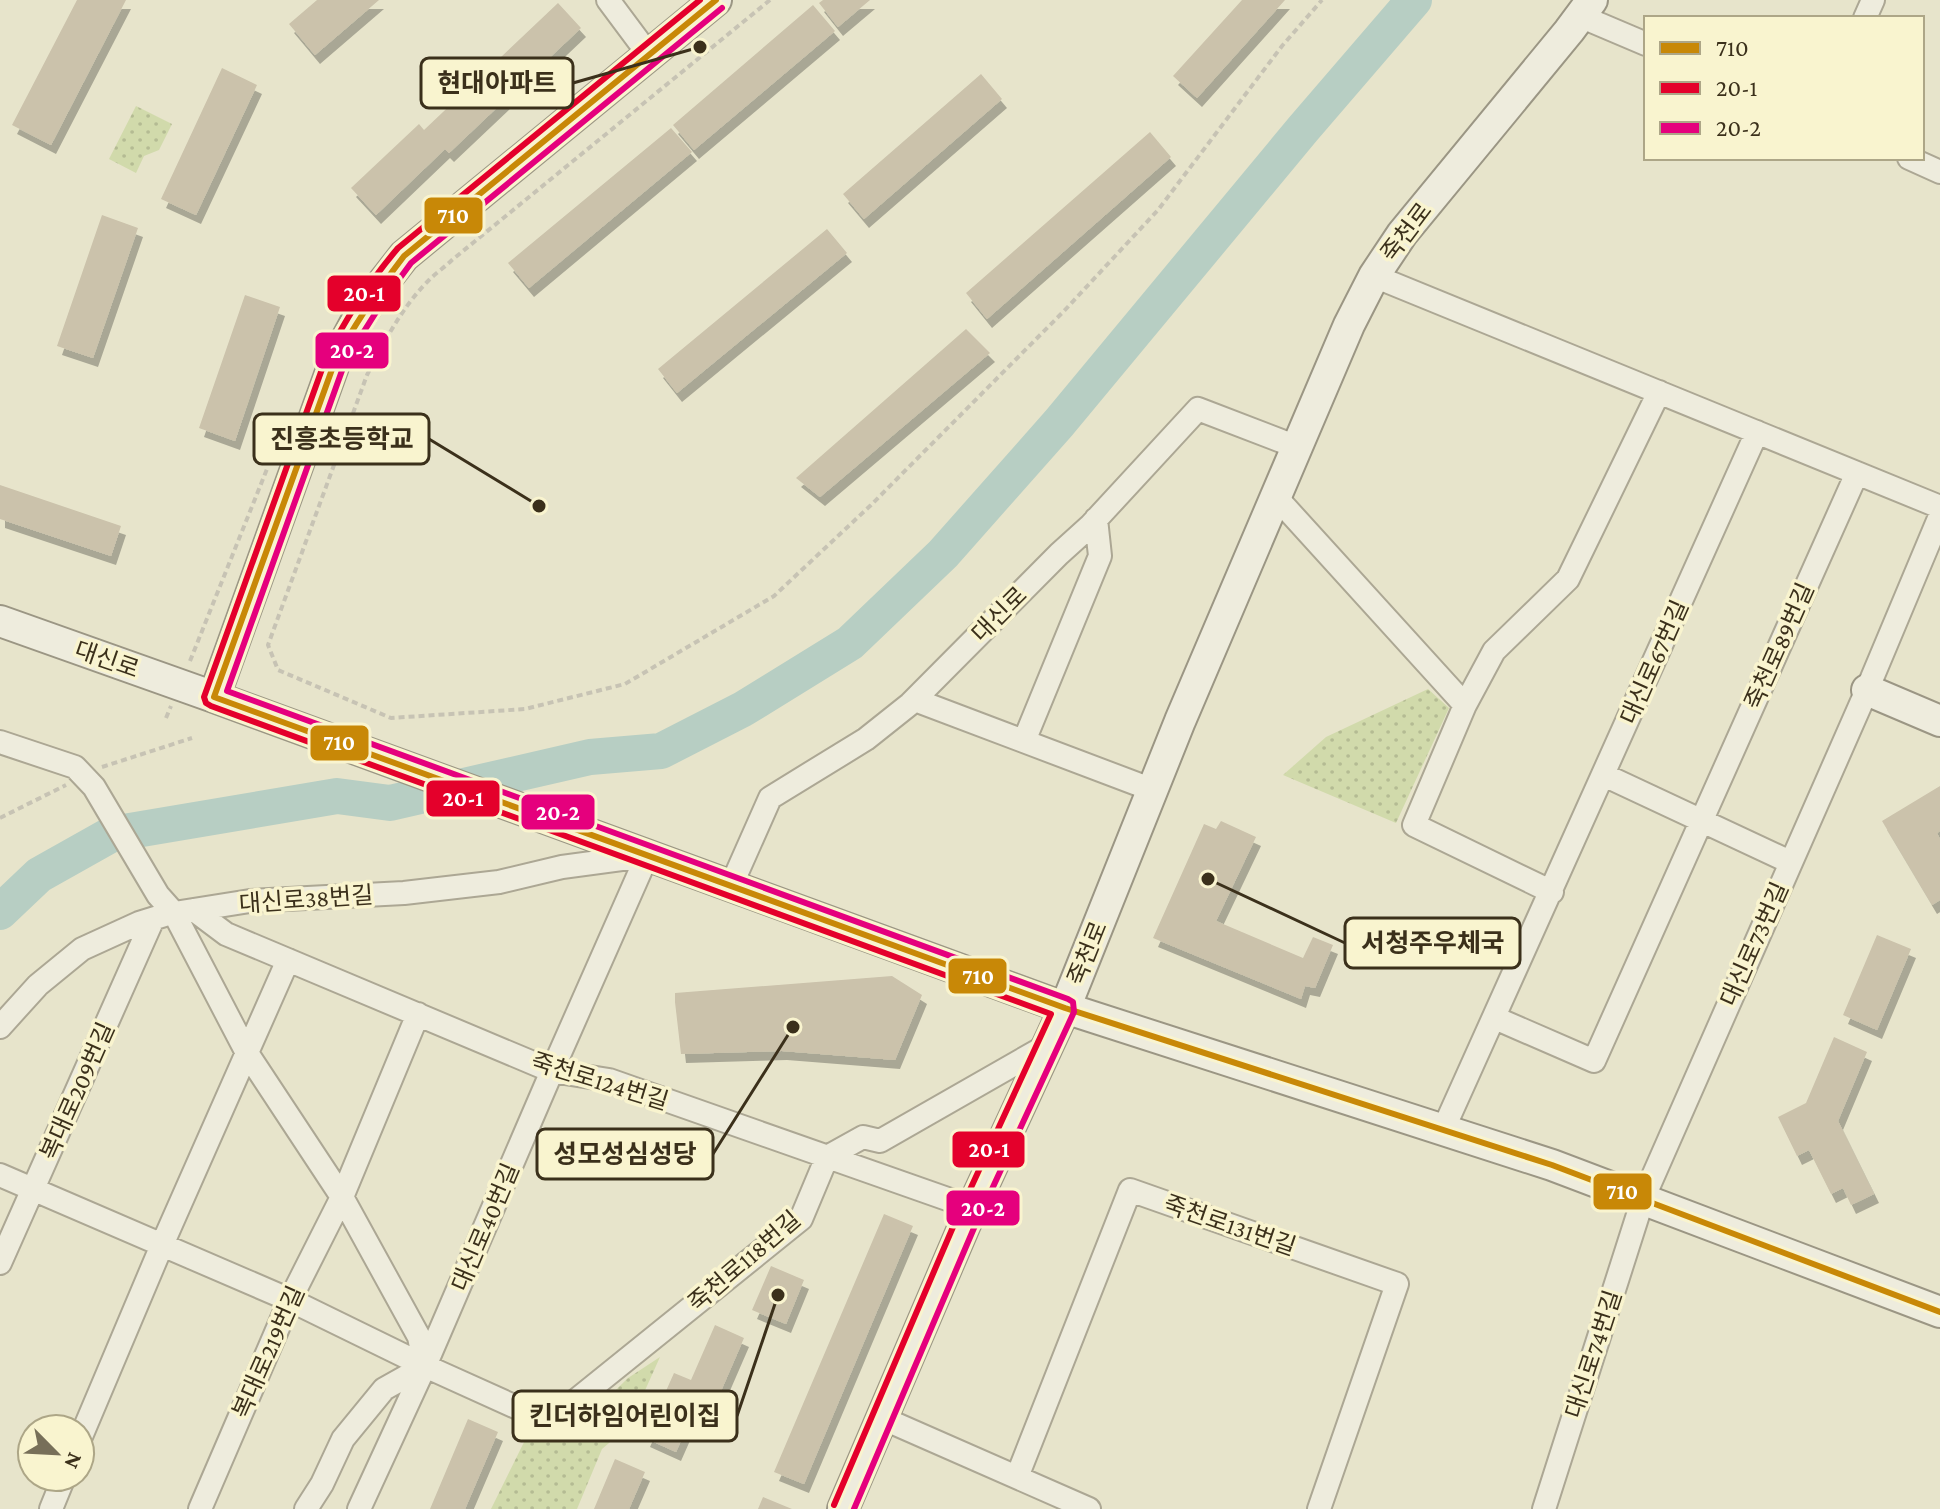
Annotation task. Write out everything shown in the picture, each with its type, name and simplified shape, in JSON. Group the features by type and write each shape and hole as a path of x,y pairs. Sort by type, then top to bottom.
{"street":[{"path":"608,0 649,55"},
{"path":"214,697 335,361 379,288 404,256 716,0"},
{"path":"1586,8 1644,43"},
{"name":"죽천로","path":"843,1509 973,1208 1065,1008 1153,790 1349,325 1374,276 1402,234 1586,8"},
{"path":"1913,160 1940,172"},
{"path":"1374,276 1940,507"},
{"path":"1552,892 1414,825 1465,705 1494,651 1568,579 1659,392"},
{"name":"대신로","path":"731,886 770,798 866,739 915,700 1096,519 1198,409 1297,447"},
{"name":"대신로67번길","path":"1443,1130 1757,432"},
{"name":"죽천로89번길","path":"1702,820 1857,473"},
{"path":"1276,497 1465,705"},
{"name":"대신로73번길","path":"1643,1199 1867,690 1940,516"},
{"path":"1024,741 1100,556 1096,519"},
{"name":"대신로","path":"0,621 642,853"},
{"path":"1867,690 1940,721"},
{"path":"915,700 1153,790"},
{"path":"0,742 75,767 94,787 158,895 174,914 247,1053 342,1197 419,1337 425,1366 384,1389 343,1439 322,1484 306,1509"},
{"path":"1604,775 1790,862"},
{"path":"1495,1018 1594,1061 1702,820"},
{"path":"642,853 1065,1008 1552,1165 1940,1312"},
{"name":"대신로38번길","path":"0,1027 38,985 82,949 139,923 250,901 404,893 499,882 642,853"},
{"name":"대신로40번길","path":"359,1509 425,1366 642,853"},
{"name":"죽천로124번길","path":"174,914 552,1071 609,1080 973,1208"},
{"name":"복대로209번길","path":"0,1263 33,1189 174,914"},
{"path":"91,1413 288,960"},
{"name":"복대로219번길","path":"200,1509 290,1300 342,1197 418,1014"},
{"path":"827,1157 863,1137 880,1141 1048,1045"},
{"name":"죽천로118번길","path":"0,1175 290,1300 549,1422 801,1219 827,1157"},
{"name":"죽천로131번길","path":"1017,1477 1130,1190 1397,1284 1319,1509"},
{"name":"대신로74번길","path":"1544,1509 1643,1199"},
{"path":"882,1418 1089,1509"}],"path":[{"path":"770,0 428,281 406,308 385,339 367,375 268,645 278,670 391,718 525,709 625,684 774,596 882,494 1064,311 1158,210 1282,46 1322,0"}],"green space":[{"path":"136,106 172,124 159,150 144,156 136,173 109,159"},
{"path":"1428,689 1449,708 1396,823 1283,775 1326,737"},
{"path":"660,1357 629,1426 602,1449 577,1509 491,1509 531,1428 568,1437 628,1378"}],"building":[{"path":"77,0 126,0 51,145 12,125"},
{"path":"317,0 379,0 315,55 289,24"},
{"path":"823,0 870,0 838,27 819,3"},
{"path":"1242,0 1285,0 1197,98 1173,76"},
{"path":"558,3 581,28 449,153 445,149 376,215 351,188 419,124 424,130"},
{"path":"813,5 835,31 694,150 673,125"},
{"path":"222,68 257,85 196,215 161,199"},
{"path":"981,74 1002,99 864,219 843,194"},
{"path":"671,128 692,152 529,288 508,263"},
{"path":"1150,132 1171,157 987,319 966,293"},
{"path":"102,215 138,228 93,358 57,346"},
{"path":"827,229 847,253 677,393 658,369"},
{"path":"245,295 280,307 235,441 199,428"},
{"path":"966,329 990,353 820,497 796,478"},
{"path":"0,485 121,526 111,556 0,519"},
{"path":"1940,786 1940,831 1937,833 1940,839 1940,900 1932,905 1882,821"},
{"path":"1221,821 1256,837 1216,921 1303,958 1313,937 1333,945 1315,988 1305,986 1301,999 1153,938 1204,824 1216,829"},
{"path":"1877,935 1911,949 1877,1030 1843,1015"},
{"path":"892,976 922,995 895,1060 782,1051 681,1054 675,993"},
{"path":"1834,1037 1867,1052 1838,1121 1874,1194 1851,1205 1843,1188 1831,1194 1809,1150 1797,1156 1778,1117 1806,1103"},
{"path":"884,1214 913,1226 804,1484 774,1472"},
{"path":"771,1266 804,1280 786,1324 752,1310"},
{"path":"715,1325 744,1338 714,1407 699,1400 676,1452 645,1438 674,1373 691,1380"},
{"path":"468,1419 498,1432 465,1509 430,1509"},
{"path":"615,1459 645,1472 629,1509 594,1509"},
{"path":"763,1497 792,1509 758,1509"}],"waterway":[{"path":"0,912 39,875 112,834 337,796 390,803 590,757 661,751 743,709 850,643 943,554 1059,423 1414,0"}],"transit line":[{"name":"20-1","path":"700,0 398,248 368,287 326,358 204,697 211,706 1051,1014 956,1220 834,1505"},
{"name":"710","path":"716,0 404,256 385,281 335,361 214,697 1065,1008 1552,1165 1940,1312"},
{"name":"20-2","path":"722,8 411,263 402,275 344,365 227,691 1073,1002 1074,1012 974,1228 854,1509"}],"place":[{"name":"현대아파트","path":"700,47"},
{"name":"진흥초등학교","path":"539,506"},
{"name":"서청주우체국","path":"1208,879"},
{"name":"성모성심성당","path":"793,1027"},
{"name":"킨더하임어린이집","path":"778,1295"}]}
